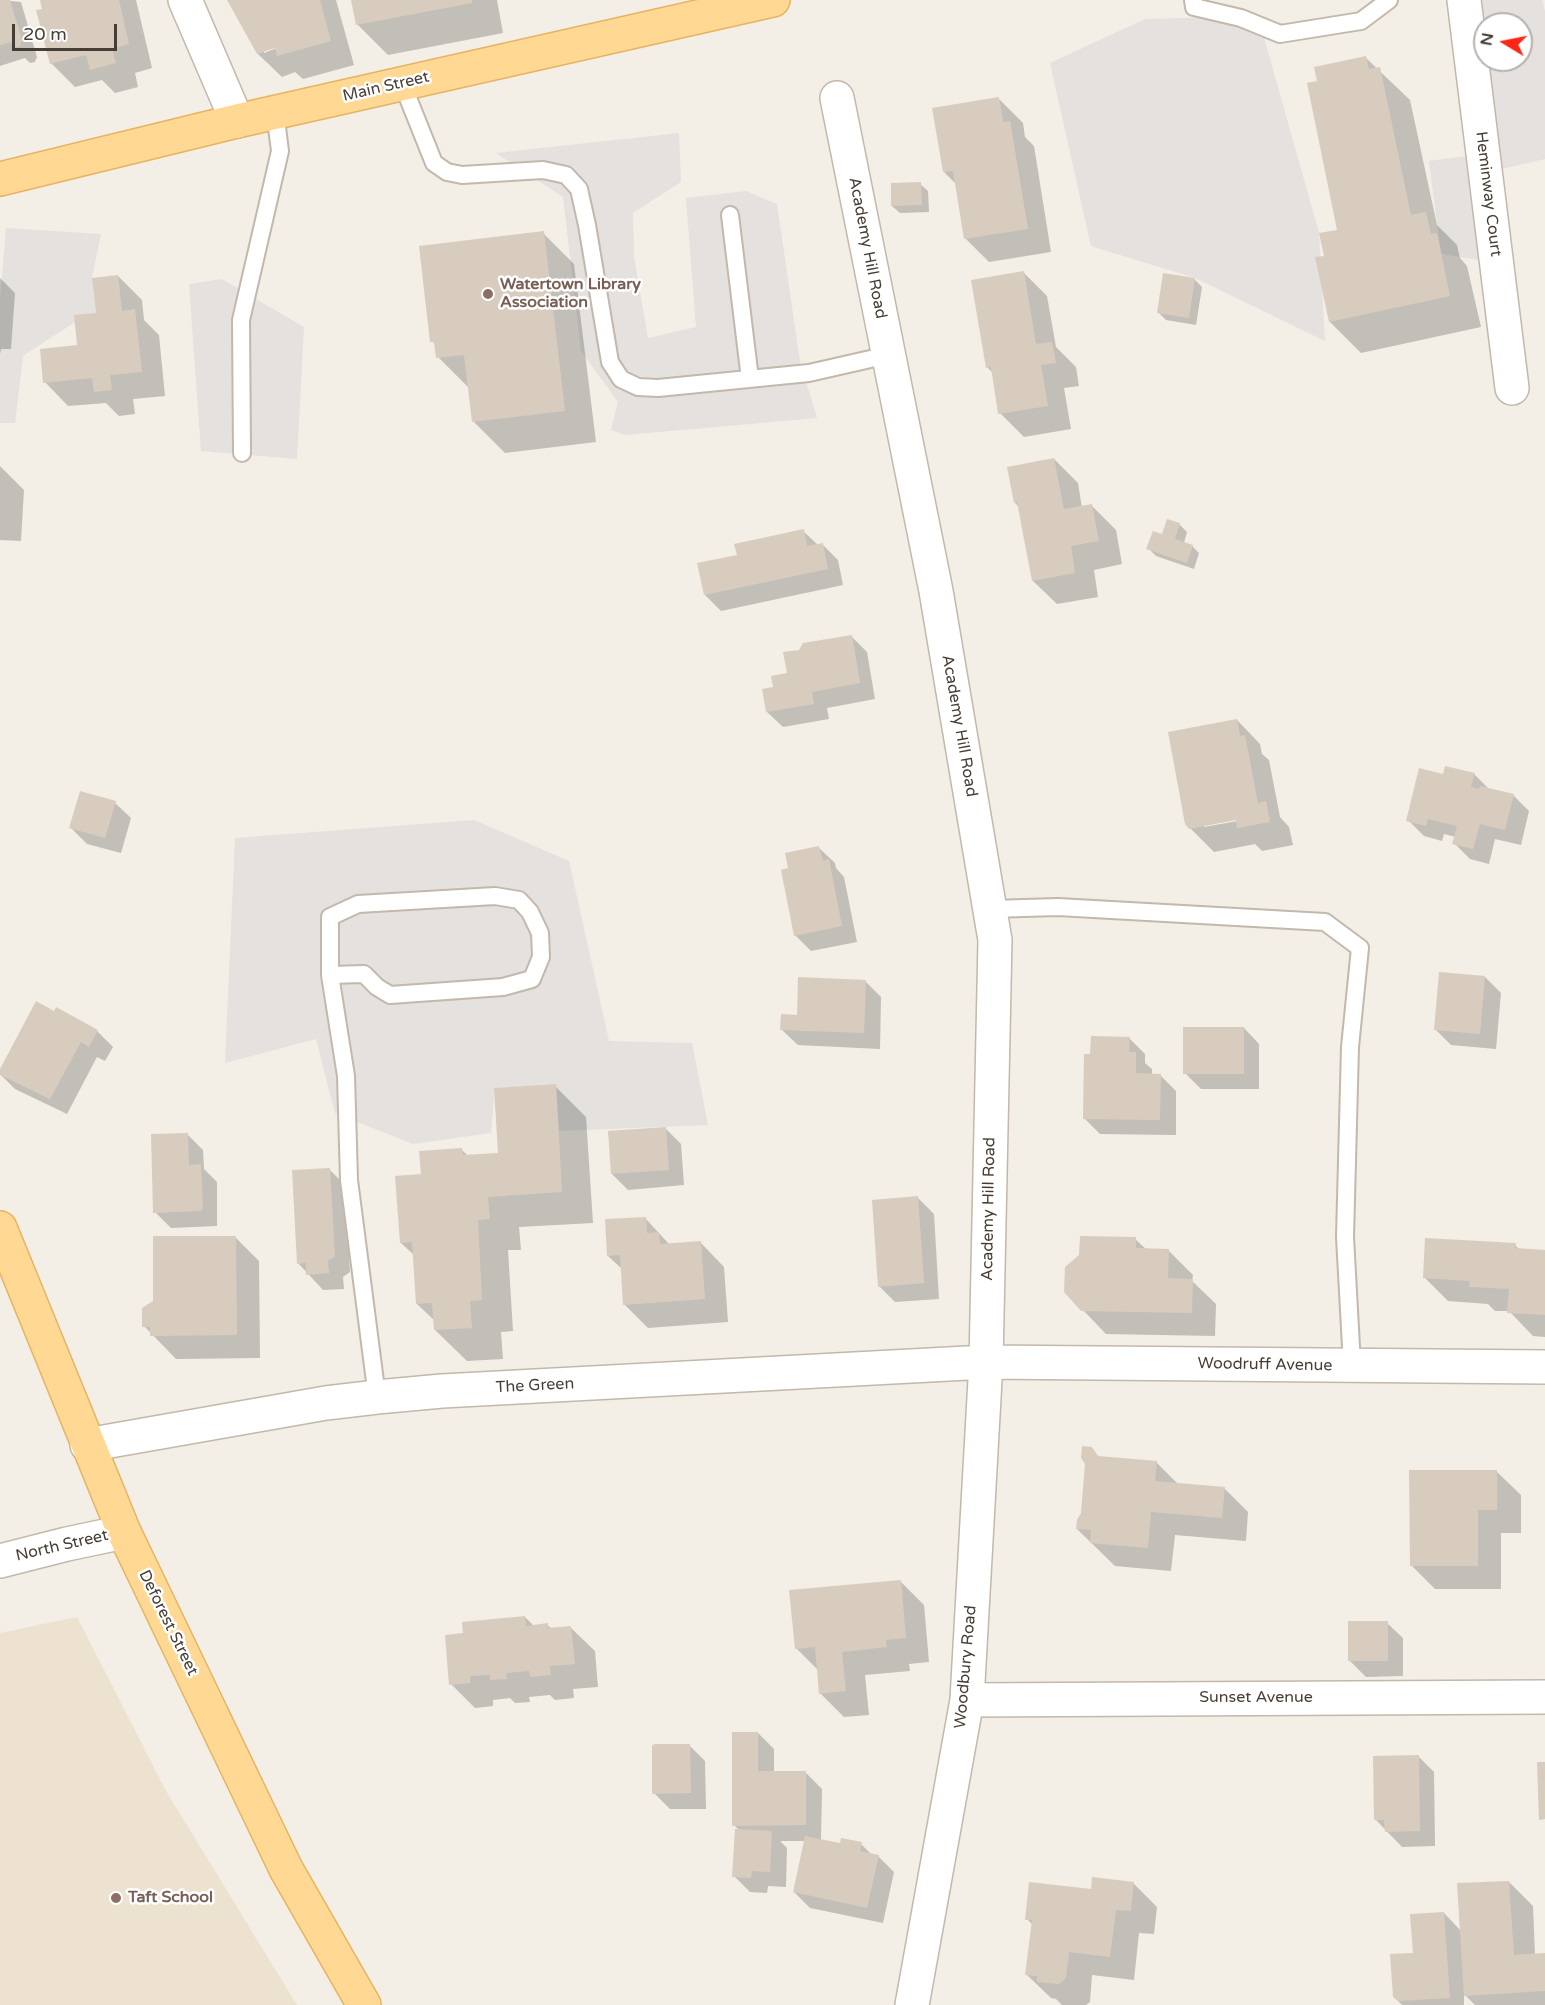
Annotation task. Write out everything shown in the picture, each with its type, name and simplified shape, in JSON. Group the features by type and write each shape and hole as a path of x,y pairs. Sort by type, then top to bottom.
{"main road":[{"name":"Main Street","path":"0,179 402,83 687,9 773,0"},
{"name":"Deforest Street","path":"0,1228 124,1532 286,1869 364,2005"}],"street":[{"path":"184,0 237,121"},
{"name":"Heminway Court","path":"1464,0 1512,388"},
{"name":"Academy Hill Road","path":"837,98 936,591 995,940 986,1362"},
{"name":"Woodruff Avenue","path":"986,1362 1545,1367"},
{"name":"The Green","path":"87,1445 326,1403 377,1397 442,1391 986,1362"},
{"name":"Woodbury Road","path":"912,2005 967,1700 986,1362"},
{"name":"North Street","path":"0,1561 124,1532"},
{"name":"Sunset Avenue","path":"967,1700 1545,1696"}],"lane":[{"path":"1194,3 1241,18 1280,34 1361,21 1389,0"},
{"path":"402,83 434,163 447,172 462,175 543,170 566,175 579,189 610,362 621,379 638,387 658,388 809,373 888,355"},
{"path":"242,453 241,320 280,151 275,112"},
{"path":"730,215 750,379"},
{"path":"330,975 364,974 377,987 390,995 503,987 532,979 541,957 540,933 530,912 519,900 495,896 358,904 330,917 330,975 346,1076 349,1180 377,1397"},
{"path":"990,909 1058,907 1325,922 1360,948 1350,1047 1345,1238 1352,1365"}],"shaded area":[{"path":"1467,0 1542,0 1545,11 1545,159 1501,169 1481,72 1533,72 1533,12 1473,12 1473,30"},
{"path":"1258,16 1319,233 1325,341 1195,278 1091,246 1050,63 1145,19"},
{"path":"679,133 681,182 633,213 634,257 648,338 696,327 686,198 746,191 777,204 800,362 817,418 625,435 611,430 618,402 581,351 563,197 496,153"},
{"path":"1483,154 1497,263 1441,254 1429,161"},
{"path":"6,228 101,234 92,278 96,313 75,322 23,356 15,423 0,423 0,299"},
{"path":"222,279 304,327 297,459 201,451 189,284"},
{"path":"474,820 569,861 609,1041 692,1043 708,1125 559,1131 556,1084 495,1088 491,1133 413,1144 335,1113 316,1039 225,1063 235,838"},
{"name":"Taft School","path":"77,1617 166,1791 297,2005 0,2005 0,1633"}],"building":[{"path":"0,0 10,0 22,40 20,46 13,48 11,42 0,45"},
{"path":"40,0 119,0 129,44 112,49 116,63 90,70 86,55 50,64 36,10 42,9"},
{"path":"227,0 320,0 331,41 277,56 275,48 257,54"},
{"path":"351,0 472,0 472,3 356,25"},
{"path":"1366,56 1369,69 1380,67 1411,215 1426,212 1431,234 1437,233 1450,296 1329,322 1315,257 1324,256 1319,233 1337,230 1307,83 1317,81 1314,67"},
{"path":"999,97 1003,122 1010,121 1028,229 964,239 953,171 943,172 932,108"},
{"path":"921,182 922,205 891,206 891,183"},
{"name":"Watertown Library Association","path":"544,231 565,411 472,422 464,355 436,358 434,342 430,342 419,246"},
{"path":"1024,271 1036,344 1052,342 1056,363 1041,365 1048,406 998,414 991,367 986,368 971,280"},
{"path":"1163,273 1195,278 1189,318 1157,313"},
{"path":"118,275 122,311 135,309 142,372 110,375 112,390 94,392 92,378 43,383 40,349 77,345 74,315 96,313 92,278"},
{"path":"1054,458 1064,509 1092,504 1099,541 1071,546 1075,573 1032,581 1017,502 1014,503 1007,467"},
{"path":"1167,519 1180,523 1175,539 1193,545 1187,563 1146,549 1153,531 1162,534"},
{"path":"804,529 807,546 823,543 828,569 704,595 697,563 737,555 734,544"},
{"path":"852,635 860,683 812,692 814,704 766,712 762,689 773,687 771,676 787,673 783,652 799,650 803,643"},
{"path":"1237,719 1240,736 1245,735 1258,803 1266,801 1270,822 1237,828 1236,820 1189,829 1185,824 1168,732"},
{"path":"1445,766 1475,773 1471,787 1479,789 1480,786 1514,794 1505,830 1480,824 1473,849 1452,844 1457,826 1428,819 1426,826 1406,821 1419,768 1443,774"},
{"path":"80,791 116,801 105,838 69,828"},
{"path":"819,846 823,861 829,859 842,926 794,936 781,870 788,868 785,853"},
{"path":"1439,972 1485,976 1480,1034 1434,1030"},
{"path":"798,977 866,980 864,1033 780,1030 781,1014 797,1015"},
{"path":"36,1001 54,1011 56,1007 98,1030 89,1047 81,1042 50,1099 0,1075 0,1069"},
{"path":"1183,1027 1244,1027 1244,1074 1183,1074"},
{"path":"1091,1036 1130,1037 1129,1052 1136,1052 1136,1073 1161,1074 1160,1120 1083,1119 1084,1054 1090,1054"},
{"path":"556,1084 562,1192 488,1197 490,1219 478,1220 482,1300 470,1301 472,1328 434,1330 432,1303 416,1304 412,1242 400,1243 395,1176 421,1174 419,1151 462,1148 463,1155 498,1153 494,1088"},
{"path":"666,1127 669,1170 611,1174 608,1131"},
{"path":"188,1133 189,1165 201,1164 203,1208 201,1211 153,1213 151,1134"},
{"path":"330,1168 335,1256 328,1261 329,1273 306,1275 306,1263 297,1264 292,1170"},
{"path":"918,1196 924,1283 878,1287 872,1200"},
{"path":"646,1217 647,1233 659,1232 660,1244 701,1241 705,1299 623,1305 620,1255 607,1256 605,1219"},
{"path":"153,1236 236,1236 237,1335 150,1336 150,1327 142,1327 142,1308 153,1301"},
{"path":"1080,1236 1136,1237 1136,1248 1169,1249 1168,1278 1193,1279 1192,1313 1081,1311 1064,1292 1065,1267 1079,1255"},
{"path":"1425,1238 1516,1243 1515,1248 1545,1250 1545,1315 1507,1313 1509,1289 1469,1287 1470,1281 1423,1278"},
{"path":"1082,1446 1092,1447 1098,1456 1157,1461 1155,1481 1225,1487 1222,1518 1151,1512 1148,1548 1090,1543 1091,1530 1076,1529 1081,1513 1085,1464 1081,1458"},
{"path":"1409,1470 1497,1470 1497,1510 1478,1510 1478,1566 1410,1566"},
{"path":"901,1580 906,1638 886,1640 887,1647 842,1652 846,1691 819,1694 815,1647 795,1649 789,1590"},
{"path":"525,1616 526,1626 548,1623 548,1628 571,1626 575,1664 550,1666 551,1675 530,1677 529,1671 506,1673 507,1679 490,1680 490,1675 470,1676 470,1683 449,1685 445,1635 463,1633 462,1622"},
{"path":"1348,1621 1388,1621 1388,1661 1348,1661"},
{"path":"732,1732 758,1732 758,1771 806,1771 806,1825 732,1826"},
{"path":"654,1744 690,1744 691,1793 652,1794 652,1746"},
{"path":"1419,1755 1420,1831 1385,1832 1384,1820 1374,1820 1373,1756"},
{"path":"1537,1762 1545,1762 1545,1819 1539,1820"},
{"path":"735,1829 772,1831 770,1872 752,1871 751,1878 732,1877"},
{"path":"805,1836 840,1843 841,1838 862,1842 860,1851 879,1855 867,1908 793,1892"},
{"path":"1092,1877 1134,1882 1131,1911 1116,1910 1110,1957 1069,1952 1066,1978 1059,1984 1037,1982 1037,1976 1025,1975 1032,1920 1025,1920 1029,1882 1091,1889"},
{"path":"1509,1881 1514,1955 1545,1953 1545,1991 1464,1996 1457,1883"},
{"path":"1444,1912 1450,1998 1398,2001 1393,1997 1390,1954 1413,1953 1410,1914"}],"place":[{"name":"Watertown Library Association","path":"488,294"},
{"name":"Taft School","path":"116,1898"}]}
